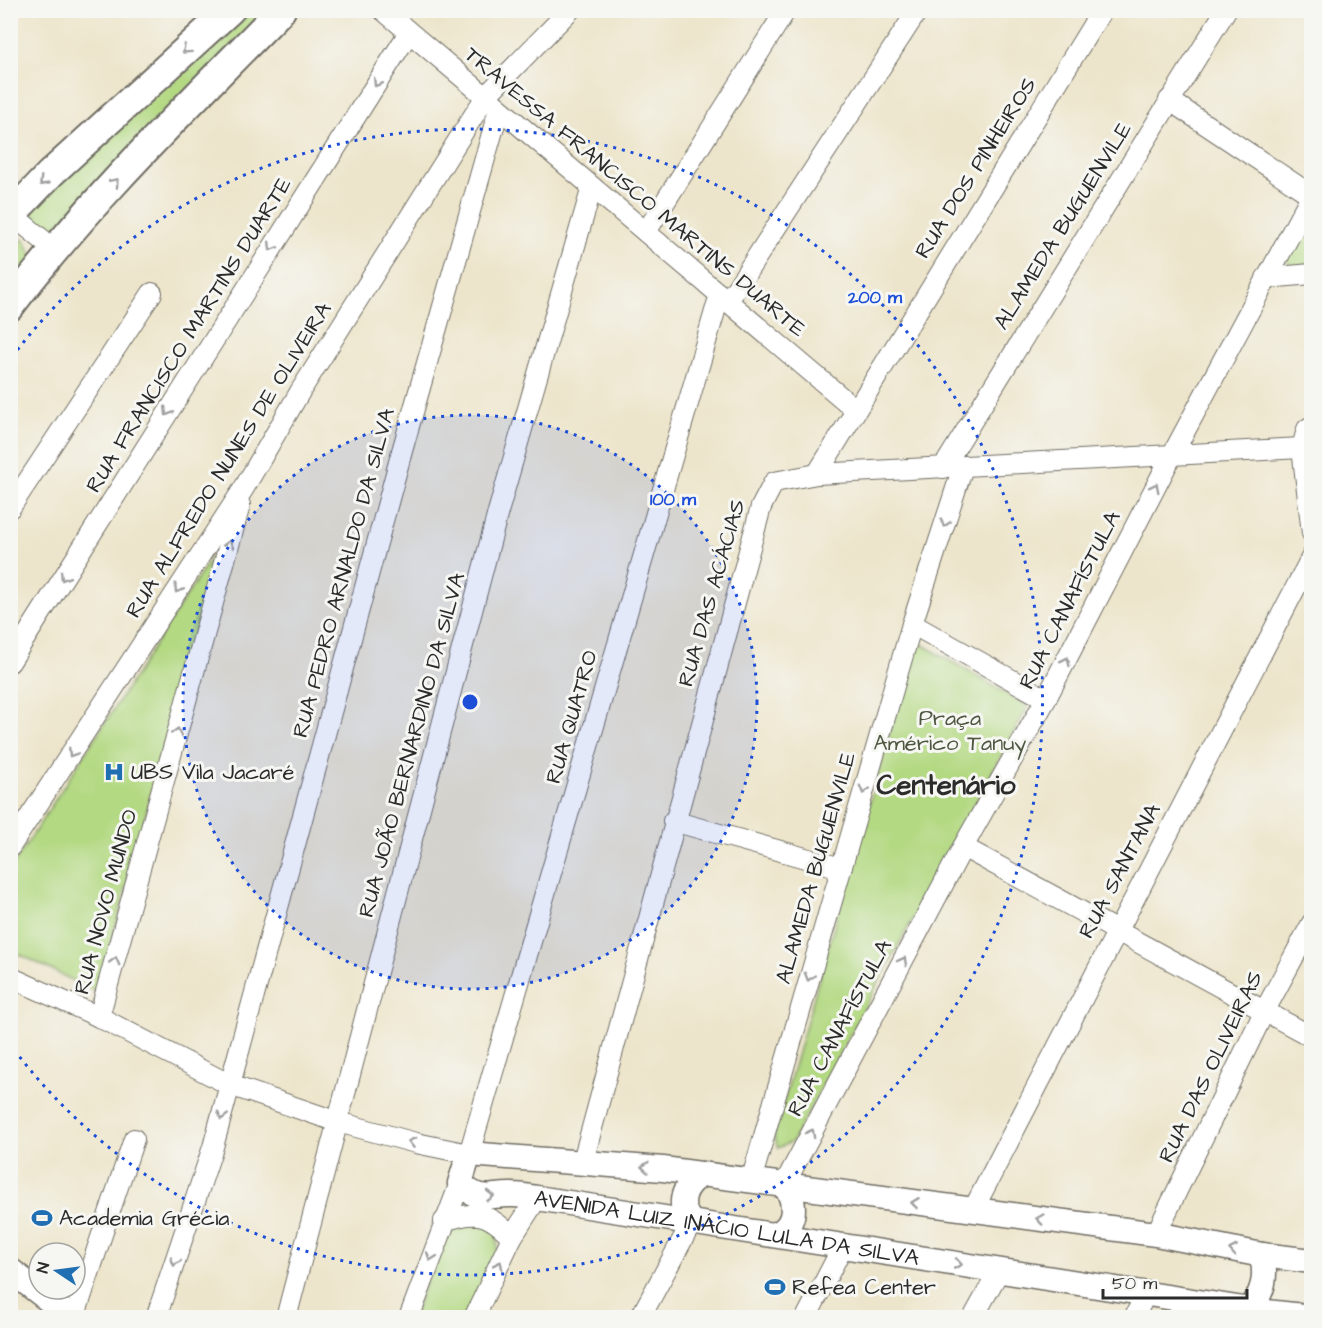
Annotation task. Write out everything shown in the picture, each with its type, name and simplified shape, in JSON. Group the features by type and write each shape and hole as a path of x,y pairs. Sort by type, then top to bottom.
{"main road":[{"path":"11,214 50,174 230,10"},
{"path":"10,306 55,250 126,169 280,10"}],"street":[{"name":"TRAVESSA FRANCISCO MARTINS DUARTE","path":"383,10 408,34 855,409"},
{"name":"RUA ALFREDO NUNES DE OLIVEIRA","path":"10,847 244,488 301,390 492,103 570,10"},
{"path":"646,232 786,10"},
{"name":"RUA QUATRO","path":"470,1154 724,298 918,10"},
{"name":"RUA DOS PINHEIROS","path":"818,474 855,409 1102,10"},
{"name":"ALAMEDA BUGUENVILE","path":"943,468 1169,100 1227,10"},
{"name":"RUA FRANCISCO MARTINS DUARTE","path":"10,662 408,34"},
{"path":"1169,100 1311,195"},
{"name":"RUA PEDRO ARNALDO DA SILVA","path":"156,1317 213,1147 402,451 492,103"},
{"name":"RUA JOÃO BERNARDINO DA SILVA","path":"286,1317 498,512 592,187"},
{"name":"RUA CANAFÍSTULA","path":"784,1185 963,847 1046,699 1171,457 1311,195"},
{"path":"11,214 55,250"},
{"path":"1266,278 1311,274"},
{"path":"10,508 152,294"},
{"path":"1311,426 1307,429 1302,448 1311,533"},
{"name":"RUA DAS ACÁCIAS","path":"583,1161 764,498 774,482 818,474 1171,457 1302,448"},
{"name":"ALAMEDA BUGUENVILE","path":"751,1181 912,624 963,467"},
{"name":"RUA NOVO MUNDO","path":"99,1017 244,488"},
{"name":"RUA SANTANA","path":"973,1210 1311,556"},
{"path":"912,624 1046,699"},
{"path":"674,821 841,868"},
{"path":"963,847 1311,1037"},
{"name":"RUA DAS OLIVEIRAS","path":"1156,1234 1264,1012 1311,923"},
{"name":"AVENIDA LUIZ INÁCIO LULA DA SILVA","path":"13,984 99,1017 230,1085 338,1122 416,1143 470,1154 583,1161 703,1174 1156,1234 1262,1255 1311,1261"},
{"path":"10,1270 68,1316 134,1139"},
{"path":"409,1317 470,1154"},
{"path":"640,1317 692,1222 685,1215 683,1199 689,1184 703,1174"},
{"name":"AVENIDA LUIZ INÁCIO LULA DA SILVA","path":"460,1183 469,1192 485,1199 512,1195 537,1198 1304,1317"},
{"path":"776,1234 786,1228 793,1214 792,1198 784,1185"},
{"path":"474,1317 512,1238 537,1198"},
{"path":"444,1221 466,1214 484,1215 497,1221 512,1238"},
{"path":"806,1317 844,1244"},
{"path":"1250,1310 1264,1284 1265,1270 1262,1255"},
{"path":"974,1317 999,1271"},
{"path":"1134,1317 1146,1293"}],"green space":[{"path":"239,11 275,11 60,231 46,228 39,223 31,211"},
{"path":"1311,215 1311,264 1291,266 1286,259"},
{"path":"11,237 24,240 35,260 11,294"},
{"path":"216,550 98,993 11,950 10,870"},
{"name":"Praça Américo Tanuy","path":"916,641 1028,706 792,1142 778,1148 774,1136"},
{"path":"485,1223 497,1235 497,1258 464,1317 413,1318 442,1236 457,1225"}],"place":[{"name":"UBS Vila Jacaré","path":"114,772"},
{"name":"Academia Grécia","path":"42,1218"},
{"name":"Refea Center","path":"775,1287"}],"district":[{"name":"Centenário","path":"946,785"}]}
